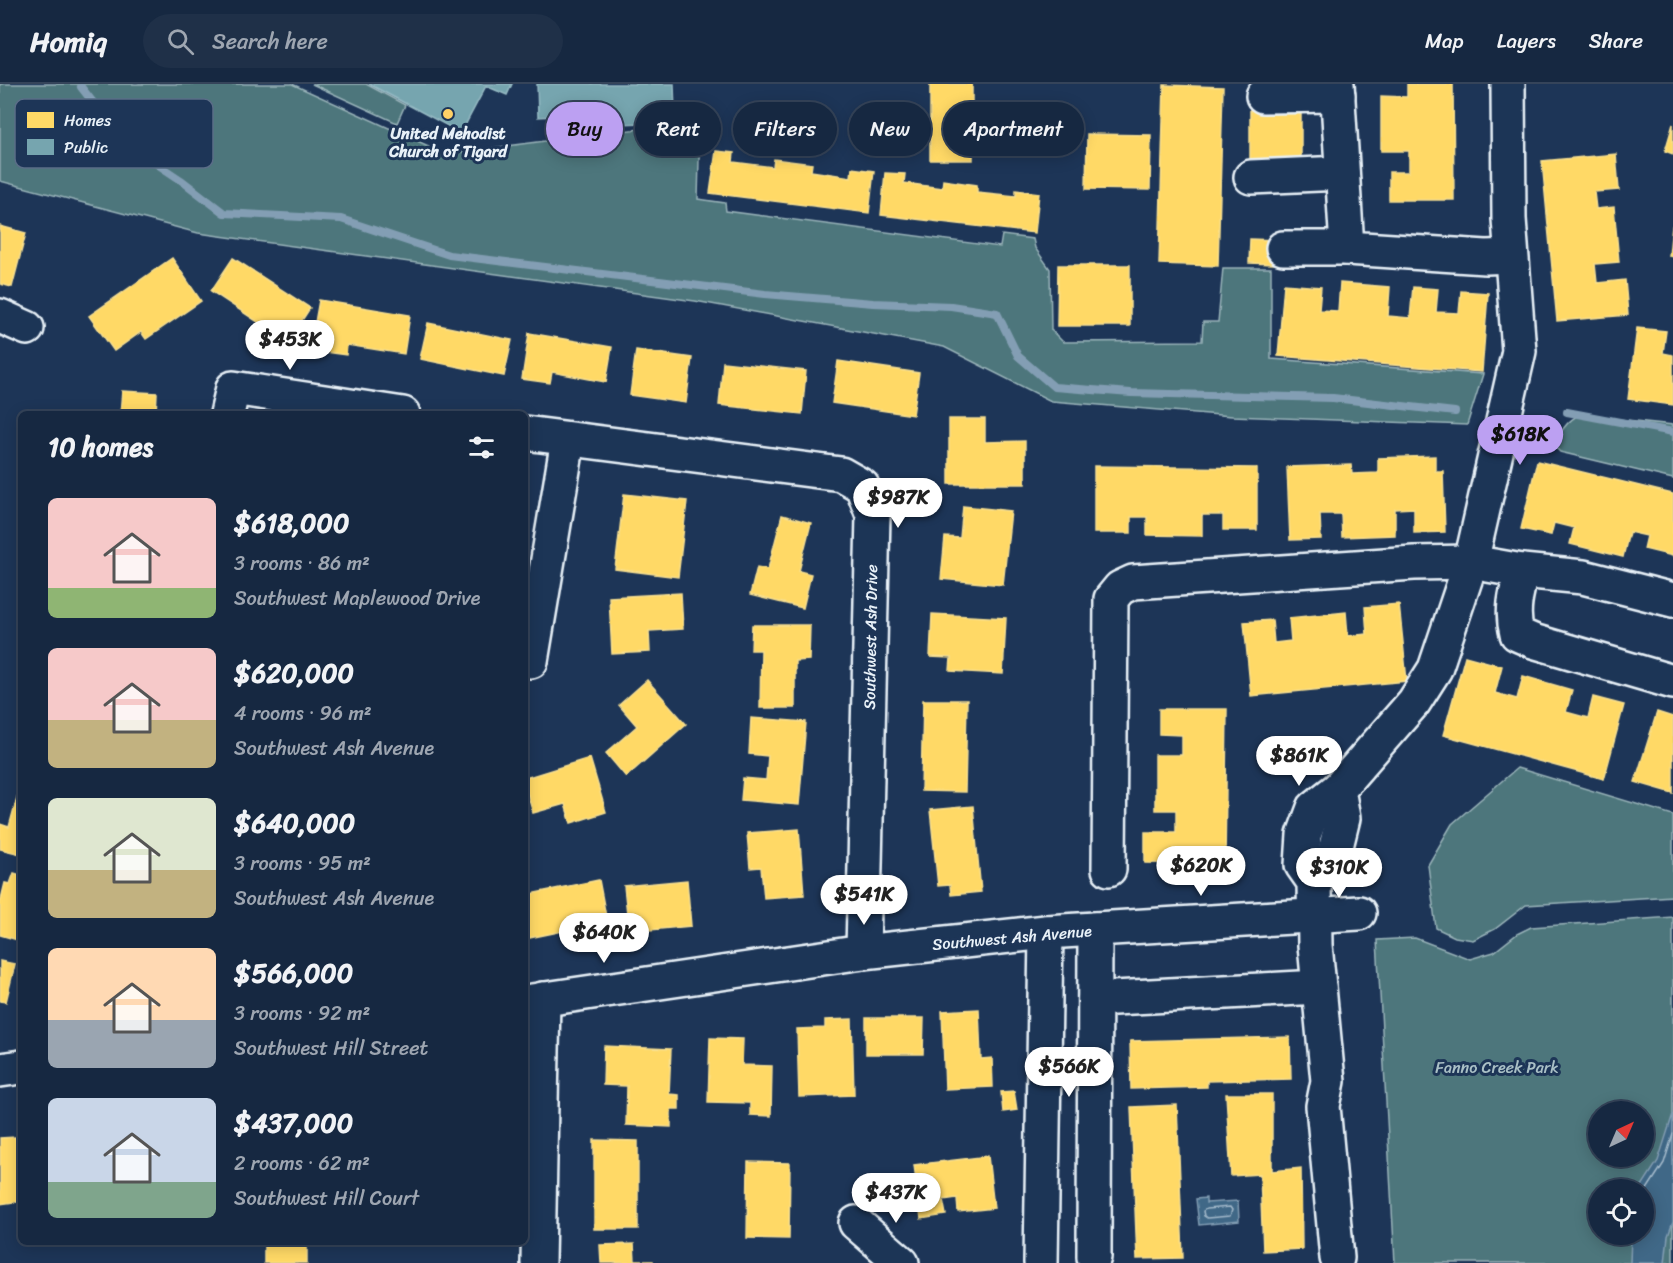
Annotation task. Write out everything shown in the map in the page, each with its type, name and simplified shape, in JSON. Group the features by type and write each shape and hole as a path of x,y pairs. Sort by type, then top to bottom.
{"street":[{"path":"1337,1258 1323,1106 1328,1081 1314,916 1314,882 1302,865 1304,835 1314,808 1338,789 1414,702 1435,669 1472,562 1519,351 1509,219 1508,84"},
{"path":"1263,96 1338,89 1347,248"},
{"path":"1251,177 1342,173"},
{"path":"1283,248 1347,248 1486,257 1511,256"},
{"path":"228,411 233,388 383,411"},
{"name":"Southwest Ash Drive","path":"528,433 841,474 862,486 873,515 863,952"},
{"path":"531,661 568,440"},
{"path":"1108,868 1111,599 1120,588 1133,582 1414,563 1472,562 1522,571 1583,577 1673,600"},
{"path":"1522,571 1514,598 1513,621 1517,634 1533,641 1673,682"},
{"name":"Southwest Ash Avenue","path":"534,1000 863,952 1046,932 1359,913"},
{"path":"1094,1257 1095,929"},
{"path":"1041,1263 1046,932"},
{"path":"1095,999 1319,987"},
{"path":"534,1000 532,1201 538,1263"},
{"path":"0,1070 18,1067"},
{"path":"856,1223 903,1263"}],"green space":[{"path":"0,84 292,84 446,154 546,141 546,156 623,156 623,131 635,129 635,156 699,156 698,199 725,203 726,211 1000,247 1002,235 1033,239 1035,248 1050,269 1051,330 1063,342 1202,341 1203,322 1218,322 1223,268 1271,268 1271,359 1483,374 1467,425 1232,416 1051,401 944,347 695,301 198,233 0,181"},
{"path":"312,84 366,84 405,105 397,123"},
{"path":"1580,415 1673,425 1673,479 1560,452 1555,447 1556,442 1567,424"},
{"path":"1517,768 1673,815 1673,896 1526,905 1495,929 1473,940 1455,937 1436,928 1428,865 1452,824"},
{"name":"Fanno Creek Park","path":"1673,917 1673,1263 1395,1263 1377,940 1415,938 1470,959 1494,952 1517,934 1531,927"}],"water":[{"path":"1673,1114 1673,1222 1668,1236 1665,1263 1630,1263 1631,1245 1654,1245 1654,1179 1646,1179 1658,1161"},
{"path":"1206,1198 1206,1203 1238,1201 1239,1221 1199,1225 1196,1199"}],"building: Homes":[{"path":"930,84 972,84 972,102 943,102 943,156 973,156 973,160 930,160"},
{"path":"1407,84 1453,84 1454,200 1389,200 1389,172 1409,172 1409,151 1381,151 1381,96 1407,97"},
{"path":"1164,85 1223,87 1218,266 1159,264"},
{"path":"1301,108 1301,162 1250,162 1250,109"},
{"path":"1673,124 1673,154 1665,151"},
{"path":"1087,134 1151,135 1150,190 1086,189"},
{"path":"721,152 733,153 733,162 773,167 774,159 812,164 811,171 851,177 852,168 874,171 869,213 710,193 715,156 721,156"},
{"path":"1616,154 1619,190 1594,192 1596,209 1614,207 1619,262 1595,264 1597,283 1625,280 1628,315 1557,321 1542,161"},
{"path":"885,173 905,174 904,183 942,188 943,180 977,185 977,192 1016,196 1016,190 1039,193 1035,233 881,215"},
{"path":"0,226 26,233 12,287 0,284"},
{"path":"1673,226 1673,257 1669,256"},
{"path":"1250,239 1276,240 1274,264 1249,263"},
{"path":"172,258 201,301 146,339 141,332 114,351 89,316"},
{"path":"233,258 310,308 288,342 211,291"},
{"path":"1058,265 1130,265 1130,326 1057,326"},
{"path":"1340,283 1390,287 1388,316 1410,318 1413,287 1438,289 1436,312 1459,313 1461,291 1488,293 1482,372 1278,356 1284,284 1321,287 1319,310 1338,311"},
{"path":"319,300 410,315 404,354 347,345 346,355 310,350"},
{"path":"428,323 512,340 504,376 420,359"},
{"path":"1637,328 1666,331 1663,353 1673,355 1673,405 1628,399"},
{"path":"529,333 612,347 606,382 552,372 550,383 522,379"},
{"path":"636,350 692,358 686,403 630,395"},
{"path":"838,361 919,373 913,415 832,403"},
{"path":"723,362 806,371 802,414 719,405"},
{"path":"122,391 157,393 156,411 120,411"},
{"path":"949,419 985,419 985,442 1025,441 1025,484 949,484"},
{"path":"1435,456 1435,471 1443,471 1445,532 1414,533 1414,508 1395,509 1395,535 1342,537 1341,514 1320,514 1321,539 1290,540 1287,467 1351,465 1352,474 1378,473 1378,458"},
{"path":"1537,461 1673,494 1673,556 1644,549 1647,536 1629,532 1623,557 1570,544 1574,528 1554,523 1551,535 1521,529"},
{"path":"1094,466 1257,468 1257,530 1223,530 1223,515 1202,515 1202,536 1147,535 1147,517 1131,517 1131,533 1094,533"},
{"path":"624,494 687,501 678,577 615,569"},
{"path":"963,506 1011,511 1003,585 941,579 945,537 960,538"},
{"path":"782,515 811,523 799,571 811,574 803,608 750,595 757,567 768,569"},
{"path":"681,593 683,629 649,631 650,652 612,654 609,597"},
{"path":"1399,604 1407,681 1251,696 1244,622 1272,620 1274,643 1291,641 1289,618 1346,612 1348,636 1367,634 1365,607"},
{"path":"932,614 1006,618 1003,674 950,671 951,658 930,657"},
{"path":"752,625 810,625 809,660 795,661 795,708 760,708 761,650 751,650"},
{"path":"1465,656 1502,666 1495,693 1517,699 1523,676 1572,690 1566,712 1588,718 1593,697 1624,705 1604,779 1443,735"},
{"path":"647,680 686,724 626,777 606,753 637,726 619,705"},
{"path":"923,700 967,700 965,792 921,791"},
{"path":"1159,709 1227,709 1225,864 1145,863 1145,832 1176,832 1176,810 1155,810 1155,755 1182,755 1182,735 1159,734"},
{"path":"1657,712 1673,717 1673,793 1635,782"},
{"path":"751,718 806,722 799,805 741,800 743,778 766,780 768,756 749,754"},
{"path":"590,758 606,812 571,823 565,804 533,813 528,796 528,777"},
{"path":"18,794 18,853 0,849 0,824 9,827"},
{"path":"973,806 981,892 951,895 950,885 938,886 930,810"},
{"path":"799,829 804,895 764,898 761,867 750,868 747,833"},
{"path":"14,873 18,874 18,940 0,935 0,903 5,883 10,884"},
{"path":"599,880 607,922 529,938 528,894"},
{"path":"687,880 691,926 629,932 624,886"},
{"path":"0,961 15,964 6,1002 0,1001"},
{"path":"979,1009 981,1059 992,1058 993,1087 945,1089 942,1011"},
{"path":"866,1018 924,1018 923,1054 866,1054"},
{"path":"852,1019 854,1095 799,1097 797,1029 825,1028 825,1020"},
{"path":"1290,1037 1291,1079 1207,1081 1207,1087 1131,1089 1130,1041"},
{"path":"710,1038 743,1039 742,1065 772,1066 771,1116 750,1115 750,1103 708,1102"},
{"path":"604,1046 671,1049 669,1094 679,1095 679,1109 671,1109 671,1127 626,1125 627,1086 603,1085"},
{"path":"1014,1091 1017,1110 1003,1112 1001,1092"},
{"path":"1226,1094 1272,1094 1272,1171 1301,1168 1302,1249 1263,1251 1260,1174 1231,1176"},
{"path":"1177,1105 1183,1258 1137,1259 1131,1107"},
{"path":"16,1137 18,1201 0,1204 0,1138"},
{"path":"594,1140 638,1141 638,1229 594,1229"},
{"path":"988,1156 994,1208 958,1212 957,1198 943,1200 946,1215 921,1219 914,1165"},
{"path":"748,1162 790,1163 789,1239 747,1238"},
{"path":"634,1244 635,1261 653,1261 653,1263 601,1263 600,1245"},
{"path":"264,1245 307,1245 307,1263 264,1263"}],"building: Public":[{"name":"United Mehodist Church of Tigard","path":"369,84 512,84 507,95 486,86 461,133"},
{"path":"537,84 674,84 675,102 635,102 635,123 623,124 623,102 546,102 546,117 538,117"}],"waterway":[{"path":"81,87 90,99"},
{"path":"163,168 224,213 341,219 449,255 765,294 873,303 951,306 997,313 1018,356 1054,387 1131,393 1333,398 1455,412"},
{"path":"1567,412 1673,432"}],"place":[{"name":"United Mehodist Church of Tigard","path":"448,114"}]}
